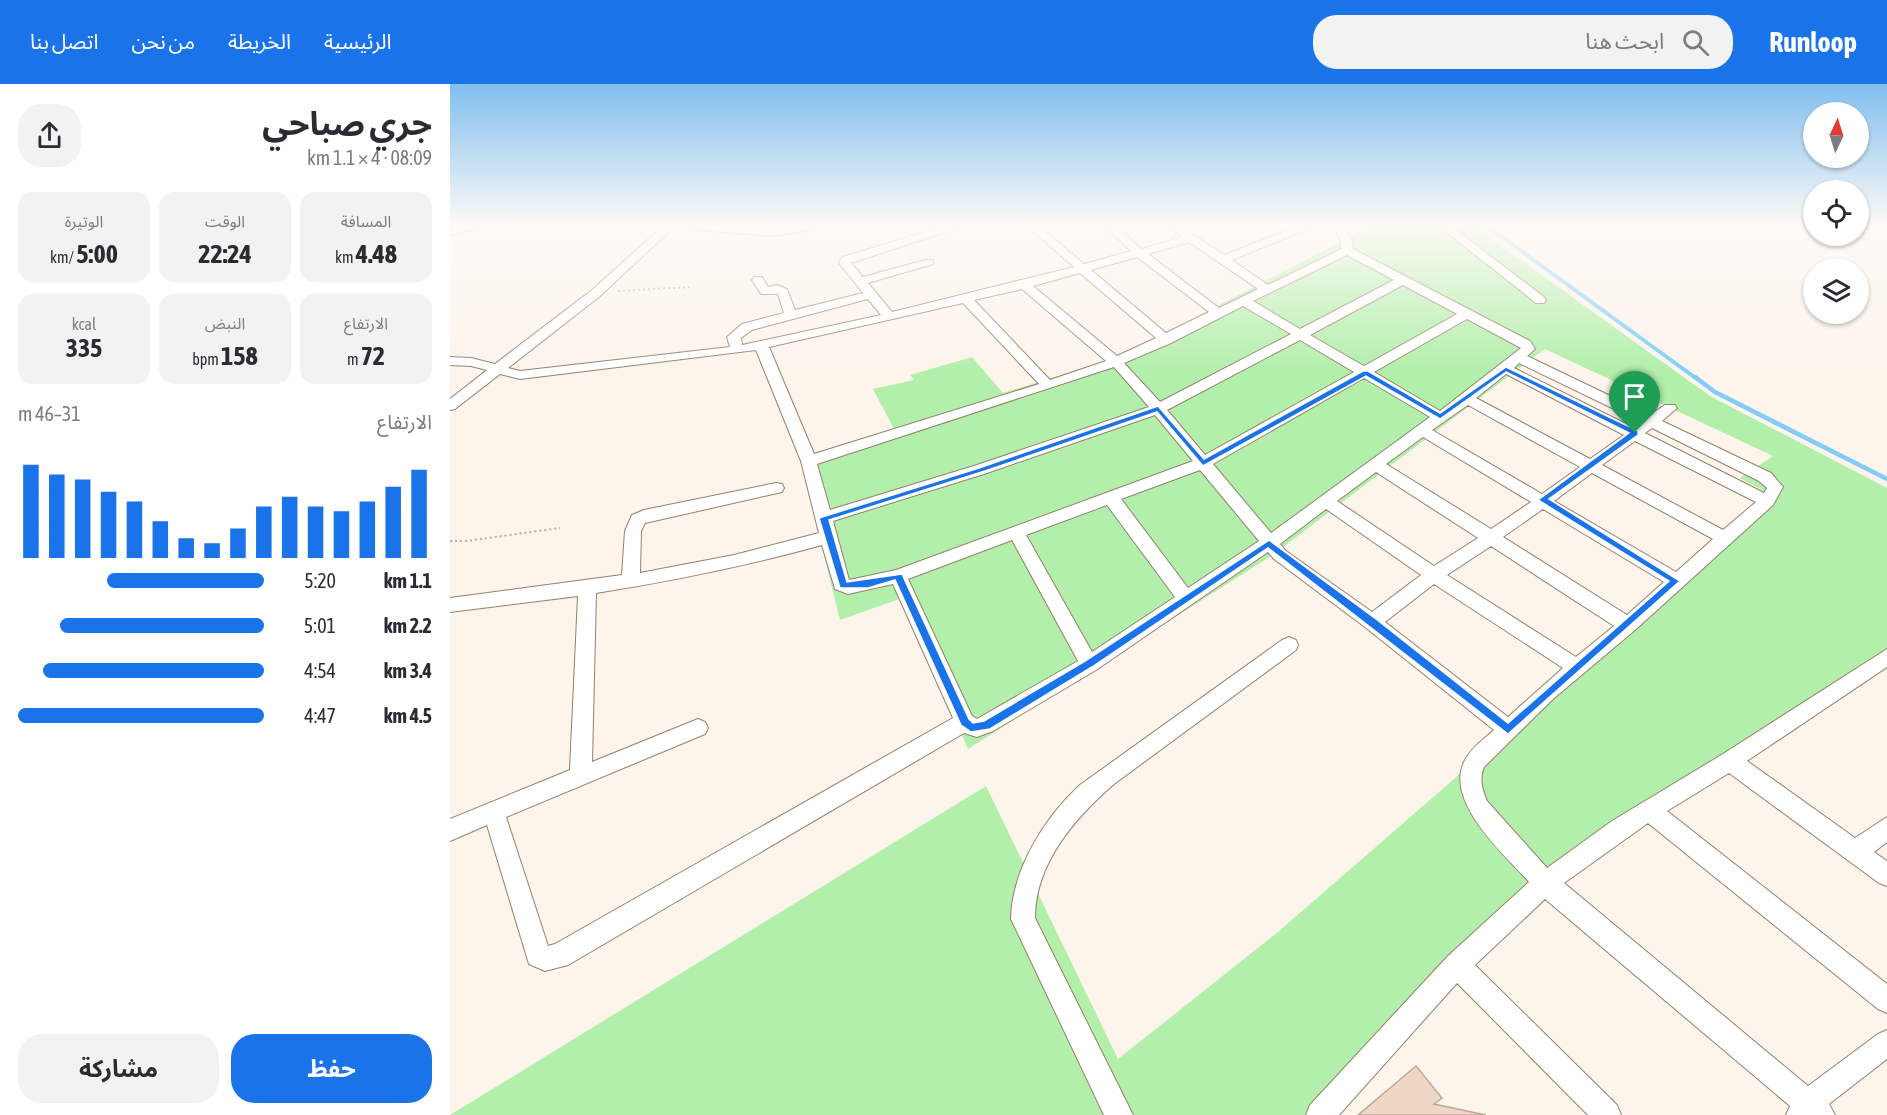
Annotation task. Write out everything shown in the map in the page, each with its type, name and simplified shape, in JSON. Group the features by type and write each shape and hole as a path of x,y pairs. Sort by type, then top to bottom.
{"street":[{"path":"450,406 491,368 603,274"},
{"path":"450,393 491,368 596,293 617,274"},
{"path":"853,274 889,317"},
{"path":"859,282 887,274"},
{"path":"450,361 520,375 737,350 889,317 1063,274"},
{"path":"1088,274 1166,340"},
{"path":"1167,274 1217,312"},
{"path":"1246,274 1266,289"},
{"path":"809,460 1048,386 1116,362 1166,340 1217,312 1298,274"},
{"path":"898,576 965,722 971,728 986,725 1089,664 1269,543 1467,399 1513,364 1528,349 1527,346 1389,274"},
{"path":"1506,274 1540,300"},
{"path":"758,280 765,291 777,289 783,292 791,316"},
{"path":"450,605 587,589 764,556 826,527 1158,409 1299,333 1402,281"},
{"path":"1024,285 1116,362 1281,555 1372,622 1508,729"},
{"path":"737,350 734,337 740,331 869,295"},
{"path":"966,299 1048,386"},
{"path":"1242,300 1440,417"},
{"path":"761,345 809,460 843,586 868,584 898,576 1203,463 1366,373 1466,314"},
{"path":"1513,364 1652,421 1765,477 1775,487 1767,501 1508,729 1473,766 1470,777 1472,791 1479,808 1545,883 1810,1111 1887,1043"},
{"path":"1513,364 1635,433 1767,501"},
{"path":"1467,399 1724,538"},
{"path":"1372,622 1433,575 1516,521 1670,408"},
{"path":"1422,430 1676,581"},
{"path":"1375,464 1628,625"},
{"path":"631,582 633,531 638,519 776,488"},
{"path":"1111,498 1186,599"},
{"path":"1324,501 1433,575 1577,667"},
{"path":"1016,533 1089,664"},
{"path":"581,774 587,589"},
{"path":"1119,1115 1023,919 1022,907 1025,891 1054,833 1079,801 1106,777 1289,645"},
{"path":"1320,1115 1457,965 1545,883 1620,828 1730,761 1887,657"},
{"path":"494,813 538,954 545,958 559,956 965,722"},
{"path":"450,830 581,774 698,728"},
{"path":"1730,761 1887,875"},
{"path":"1649,810 1887,1000"},
{"path":"1855,852 1887,828"},
{"path":"1457,965 1607,1115"}],"path":[{"path":"596,293 692,286"},
{"path":"450,541 466,541 560,528"}],"green space":[{"path":"1278,274 1540,274 1710,396 1887,488 1887,653 1549,868 1315,1115 450,1115 986,786 1118,1059 1278,932 1777,498 1740,478 1773,456 1545,349 1271,556 968,749 902,598 840,620 800,458 894,429 873,389 914,380 910,375 972,357 1003,393 1119,357"}],"building":[{"path":"1416,1066 1442,1098 1434,1104 1486,1115 1358,1115"}],"waterway":[{"path":"1553,274 1697,379"},
{"path":"1695,377 1715,392 1887,479"}],"route":[{"path":"1506,369 1635,433 1543,500 1676,581 1628,625 1546,693 1508,729 1372,622 1281,555 1269,543 1089,664 986,725 971,728 965,722 898,576 868,584 843,586 824,518 982,470 1158,409 1203,463 1366,373 1440,417 1506,369"}]}
